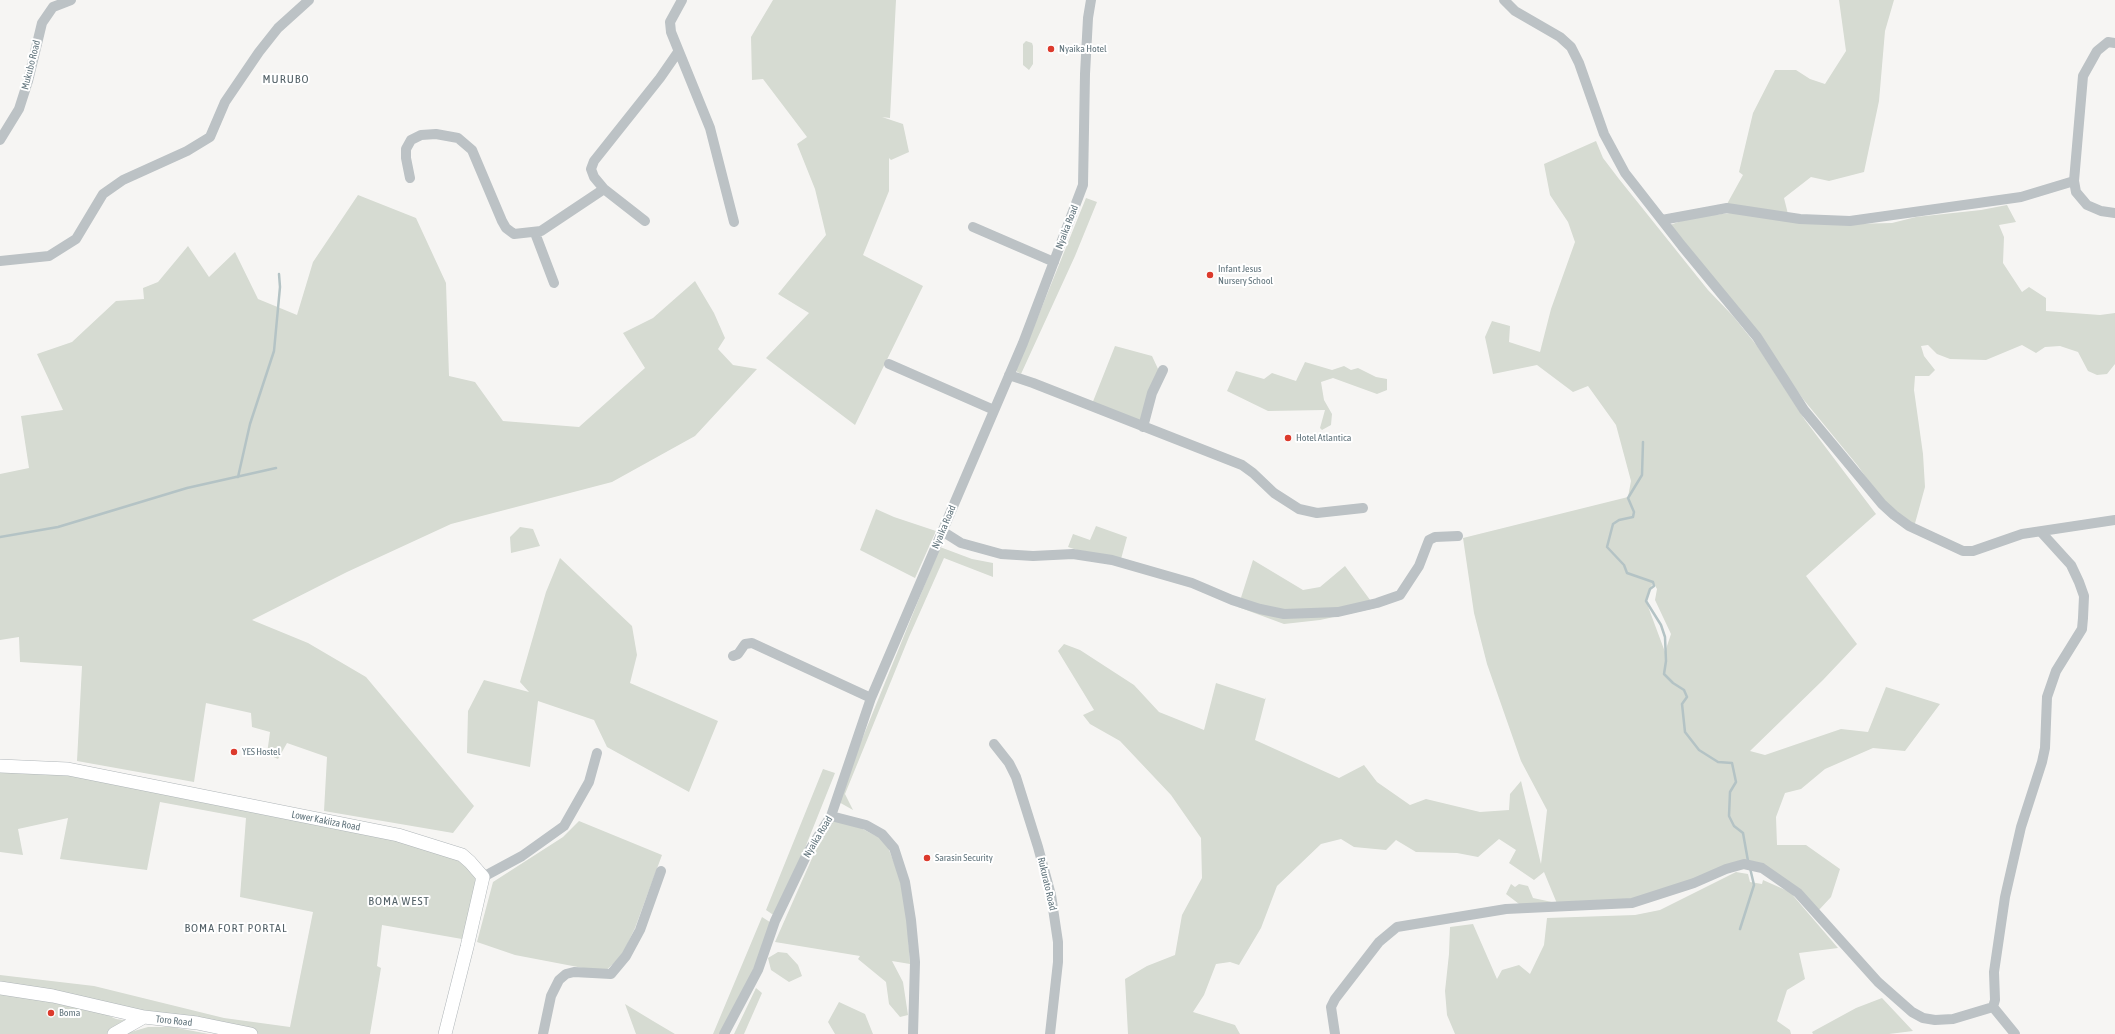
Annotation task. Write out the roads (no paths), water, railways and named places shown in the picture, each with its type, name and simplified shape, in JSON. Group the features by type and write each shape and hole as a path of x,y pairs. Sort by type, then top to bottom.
{"main road":[{"name":"Lower Kakiiza Road","path":"0,766 68,769 398,835 462,855 470,862 482,877"},
{"path":"445,1034 467,947 482,877"},
{"name":"Toro Road","path":"0,988 52,996 144,1017 197,1023 251,1034"},
{"path":"114,1034 144,1017"}],"street":[{"name":"Mukubo Road","path":"0,140 19,109 28,81 42,23 53,7 70,0"},
{"path":"0,261 49,256 76,239 103,194 123,180 187,151 210,137 225,102 259,52 278,28 309,0"},
{"path":"682,0 670,22 671,32 710,128 734,222"},
{"name":"Nyaika Road","path":"724,1034 758,970 775,921 807,854 831,816 872,698 1009,375 1083,185 1085,74 1088,18 1091,0"},
{"path":"1504,0 1515,11 1560,37 1571,47 1579,63 1604,134 1615,156 1662,220 1757,337 1804,410 1882,504 1894,515 1910,526 1963,551 1973,551 2022,534 2115,520"},
{"path":"2115,43 2108,42 2097,52 2083,76 2074,181 2076,192 2087,205 2102,211 2115,213"},
{"path":"645,221 604,189 594,177 591,169 594,161 660,78 678,52"},
{"path":"410,178 406,158 406,149 411,140 421,135 436,134 458,138 472,150 506,228 514,234 535,233 563,218 604,189"},
{"path":"1662,220 1727,208 1800,219 1850,221 2021,198 2074,181"},
{"path":"973,227 1054,262"},
{"path":"535,233 554,283"},
{"path":"889,364 994,410"},
{"path":"1143,427 1152,393 1163,370"},
{"path":"1009,375 1040,385 1242,465 1253,473 1274,493 1299,508 1317,513 1363,508"},
{"path":"942,531 961,543 1001,554 1033,556 1073,554 1112,560 1192,583 1232,600 1260,609 1284,614 1338,612 1378,603 1400,595 1419,566 1429,540 1434,537 1458,536"},
{"path":"1993,1007 1995,1000 1994,972 2005,897 2021,827 2045,748 2047,697 2056,671 2082,629 2084,596 2079,582 2071,565 2041,532"},
{"path":"733,656 738,654 745,644 752,643 872,698"},
{"name":"Rukurato Road","path":"994,744 1009,763 1016,777 1051,895 1058,942 1058,962 1050,1034"},
{"path":"482,877 522,856 564,826 589,782 597,753"},
{"path":"831,816 866,825 882,834 894,848 905,882 911,920 915,962 913,1034"},
{"path":"1336,1034 1331,1008 1335,999 1379,942 1397,927 1506,909 1632,903 1694,883 1726,869 1744,864 1762,868 1798,893 1878,982 1912,1012 1923,1018 1934,1020 1954,1019 1993,1007"},
{"path":"543,1034 551,996 559,980 566,974 574,972 611,974 626,956 640,930 661,871"},
{"path":"1993,1007 2015,1034"}],"waterway":[{"path":"238,477 250,424 274,351 280,287 279,274"},
{"path":"1643,442 1642,475 1628,498 1634,512 1633,517 1619,520 1613,524 1607,547 1624,565 1627,573 1653,582 1654,586 1650,589 1646,601 1661,625 1665,637 1666,661 1664,674 1673,683 1684,690 1687,697 1682,704 1685,732 1699,750 1718,762 1732,763 1736,782 1730,792 1729,816 1734,826 1743,833 1748,861"},
{"path":"0,537 58,527 187,488 276,468"},
{"path":"1740,929 1754,885 1750,868"}],"place":[{"name":"Nyaika Hotel","path":"1051,49"},
{"name":"Infant Jesus Nursery School","path":"1210,275"},
{"name":"Hotel Atlantica","path":"1288,438"},
{"name":"YES Hostel","path":"234,752"},
{"name":"Sarasin Security","path":"927,858"},
{"name":"Boma","path":"51,1013"}],"district":[{"name":"MURUBO","path":"286,79"},
{"name":"BOMA WEST","path":"399,901"},
{"name":"BOMA FORT PORTAL","path":"236,928"}]}
